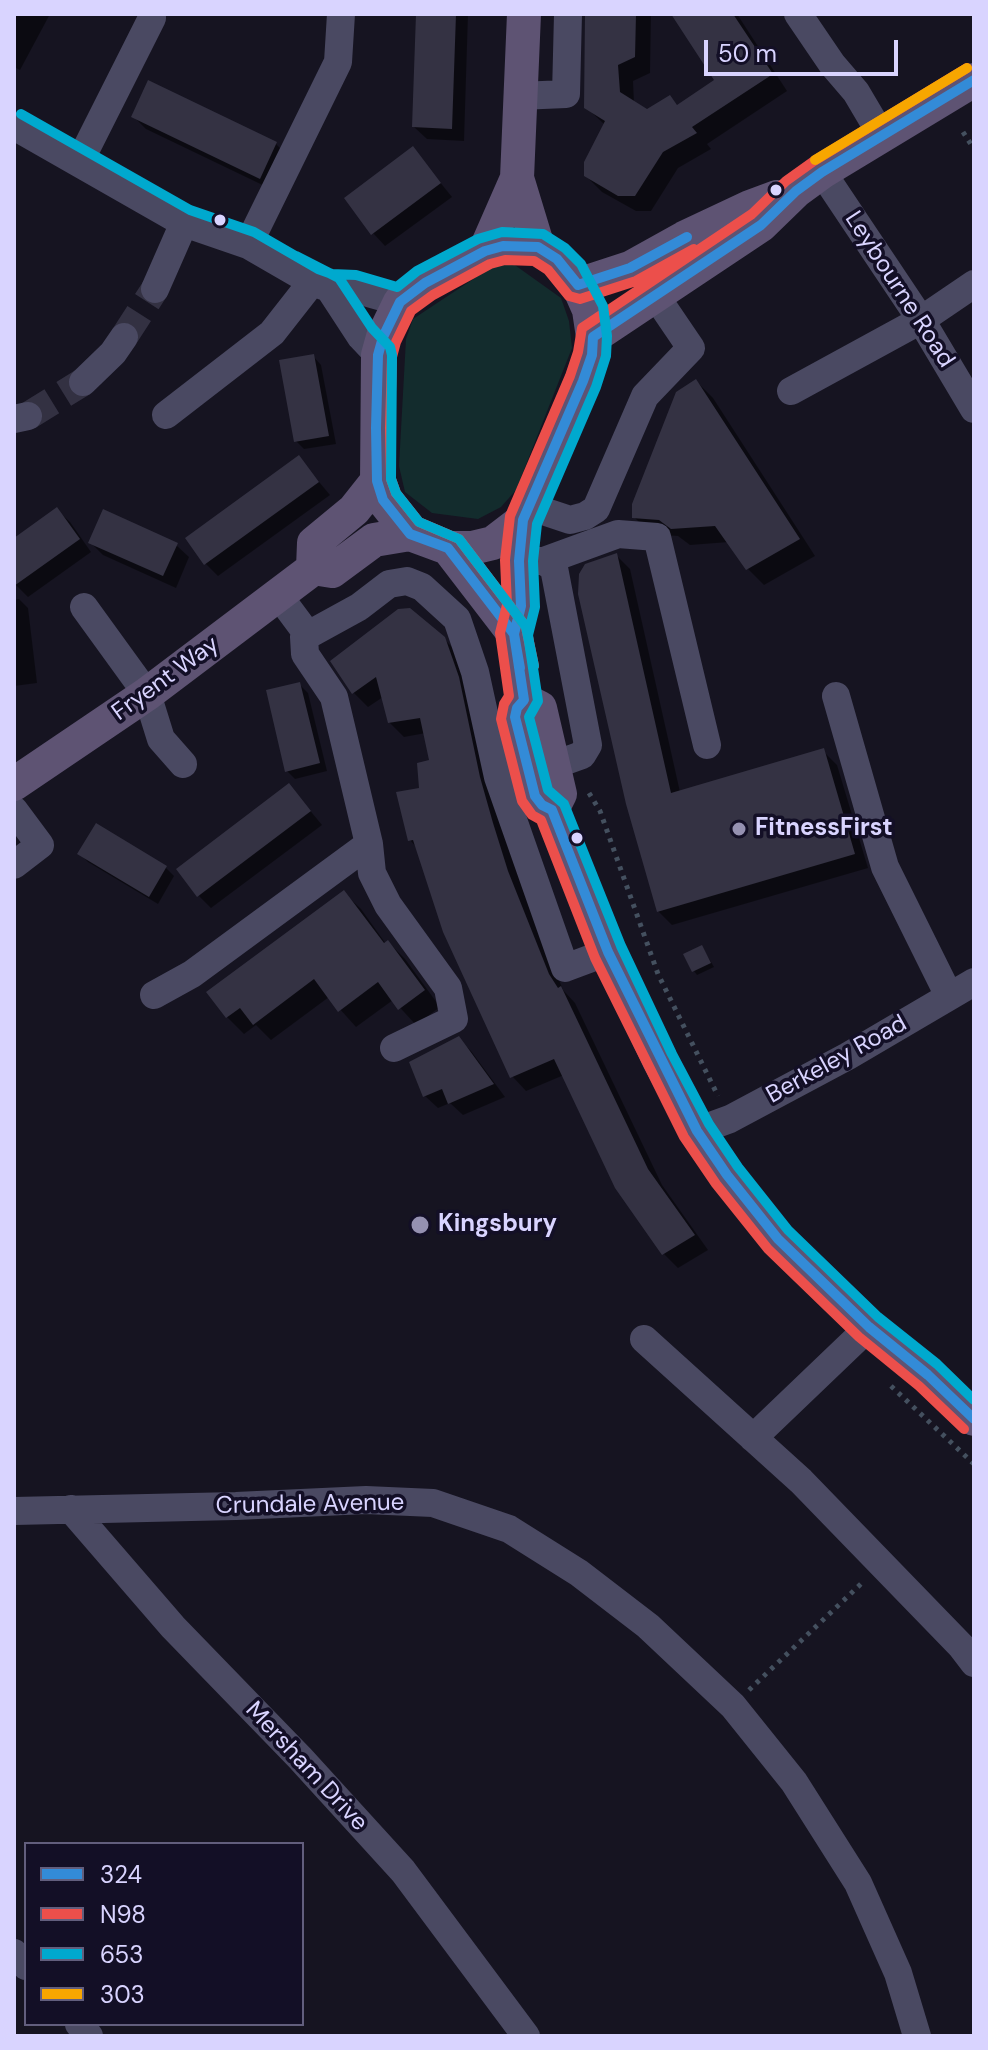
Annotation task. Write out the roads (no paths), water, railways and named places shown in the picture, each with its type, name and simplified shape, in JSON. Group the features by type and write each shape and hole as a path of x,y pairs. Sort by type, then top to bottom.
{"main road":[{"path":"524,14 517,178 538,247"},
{"path":"578,285 630,268 750,207 809,182 974,80"},
{"path":"485,251 517,178"},
{"path":"593,337 761,225 809,182"},
{"path":"503,246 538,247 557,259 578,285 589,310 592,355 526,513 493,543 472,548 448,548 410,534 383,500 377,481 378,355 400,302 425,283 485,251 503,246"},
{"path":"313,568 314,543 354,510 377,481"},
{"path":"526,513 532,561 514,634 524,700 517,708 515,717 535,796 542,805 552,810 608,952 697,1131 727,1175 778,1239 869,1327 928,1375 974,1419"},
{"name":"Fryent Way","path":"14,784 147,694 313,568 332,571 374,540 410,534"},
{"path":"448,548 514,634"},
{"path":"524,700 540,708 560,794 552,810"}],"street":[{"path":"248,245 338,62 341,14"},
{"path":"519,96 566,94 568,14"},
{"path":"798,14 832,64 856,92 882,136"},
{"path":"79,163 152,18"},
{"path":"14,126 184,223 248,245 320,285 354,289 400,302"},
{"name":"Leybourne Road","path":"809,182 921,320 974,409"},
{"path":"155,289 184,223"},
{"path":"791,391 921,320 974,284"},
{"path":"320,285 378,355"},
{"path":"166,415 272,333 320,285"},
{"path":"526,513 570,520 596,509 645,396 691,348 655,295"},
{"path":"83,382 113,353 124,337"},
{"path":"532,561 618,534 657,537 707,745"},
{"path":"532,561 554,568 588,745 582,755 554,765"},
{"path":"394,1048 454,1019 448,988 388,905 372,873 369,844 334,697 305,654 304,637 359,607 389,584 407,581 422,587 457,619 475,672 498,777 565,968 608,952"},
{"path":"279,596 308,635"},
{"path":"84,607 147,694 161,739 183,764"},
{"path":"836,696 885,867 949,996"},
{"path":"14,810 40,845 14,865"},
{"path":"154,995 192,974 369,844"},
{"name":"Berkeley Road","path":"697,1131 730,1119 835,1063 974,982"},
{"path":"753,1438 869,1327"},
{"path":"644,1339 801,1481 974,1663"},
{"name":"Crundale Avenue","path":"14,1511 366,1500 433,1503 509,1529 579,1573 648,1626 733,1706 794,1782 858,1883 898,1973 917,2036"},
{"name":"Mersham Drive","path":"71,1509 173,1627 300,1758 403,1871 526,2036"}],"tunnel":[{"path":"124,337 155,289"},
{"path":"28,416 83,382"}],"place":[{"name":"FitnessFirst","path":"739,829"},
{"name":"Kingsbury","path":"420,1225"}]}
